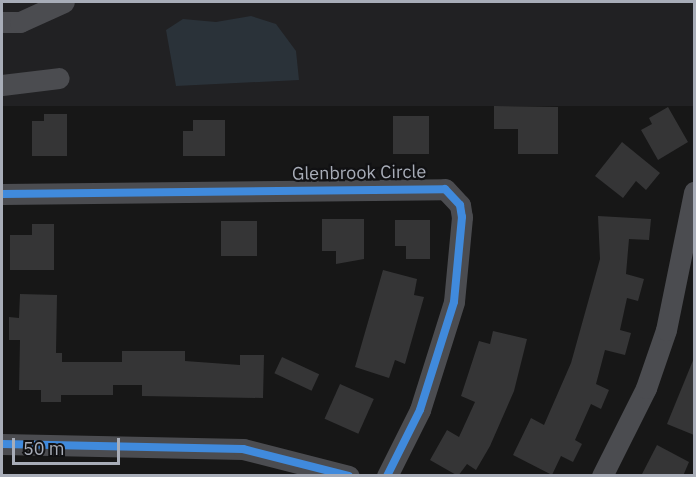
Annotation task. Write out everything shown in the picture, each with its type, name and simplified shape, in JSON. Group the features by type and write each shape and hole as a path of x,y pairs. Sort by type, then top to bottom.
{"street":[{"path":"2,22 20,22 64,2"},
{"path":"2,85 59,78"},
{"name":"Glenbrook Circle","path":"2,194 445,189 460,205 462,217 454,302 420,410 387,476"},
{"path":"602,476 646,388 666,330 694,192"},
{"path":"2,444 243,448 349,476"}],"shaded area":[{"path":"2,2 694,2 694,106 2,106"},
{"path":"251,16 276,24 296,51 299,80 176,86 166,30 183,19 216,22"}],"building":[{"path":"494,106 558,107 558,154 518,154 518,129 494,129"},
{"path":"668,107 688,142 658,160 641,130 652,124 649,118"},
{"path":"44,114 67,114 67,156 32,156 32,121 44,121"},
{"path":"393,116 429,116 429,154 393,154"},
{"path":"193,120 225,120 225,156 183,156 183,131 193,131"},
{"path":"622,142 660,173 646,190 636,181 623,198 595,176"},
{"path":"598,216 651,219 649,240 629,239 626,274 644,279 638,301 627,298 620,330 631,333 625,355 605,350 596,384 609,390 601,409 591,404 575,440 582,444 573,462 561,456 552,475 513,455 531,418 544,425 571,363 600,259"},
{"path":"322,219 364,219 364,259 336,264 336,251 322,251"},
{"path":"395,220 430,220 430,259 406,259 406,246 395,246"},
{"path":"221,221 257,221 257,256 221,256"},
{"path":"32,224 54,224 54,270 10,270 10,235 32,235"},
{"path":"383,270 417,279 414,295 424,297 405,364 395,360 389,378 355,367"},
{"path":"20,294 57,295 56,353 62,353 62,362 122,362 122,351 185,351 185,361 240,365 240,355 264,355 263,398 142,396 142,385 113,385 113,395 61,395 61,402 41,402 41,390 19,390 20,340 9,340 9,317 19,318"},
{"path":"493,331 527,339 514,391 490,446 476,470 467,464 458,476 430,460 447,430 459,437 475,402 461,396 479,341 490,344"},
{"path":"282,357 319,374 312,391 274,373"},
{"path":"694,358 694,435 667,424"},
{"path":"340,384 374,399 358,434 325,419"},
{"path":"657,445 689,462 683,476 641,476"}],"cycle path":[{"path":"2,194 445,189 460,205 462,217 454,302 420,410 387,476"},
{"path":"2,444 243,449 349,476"}]}
